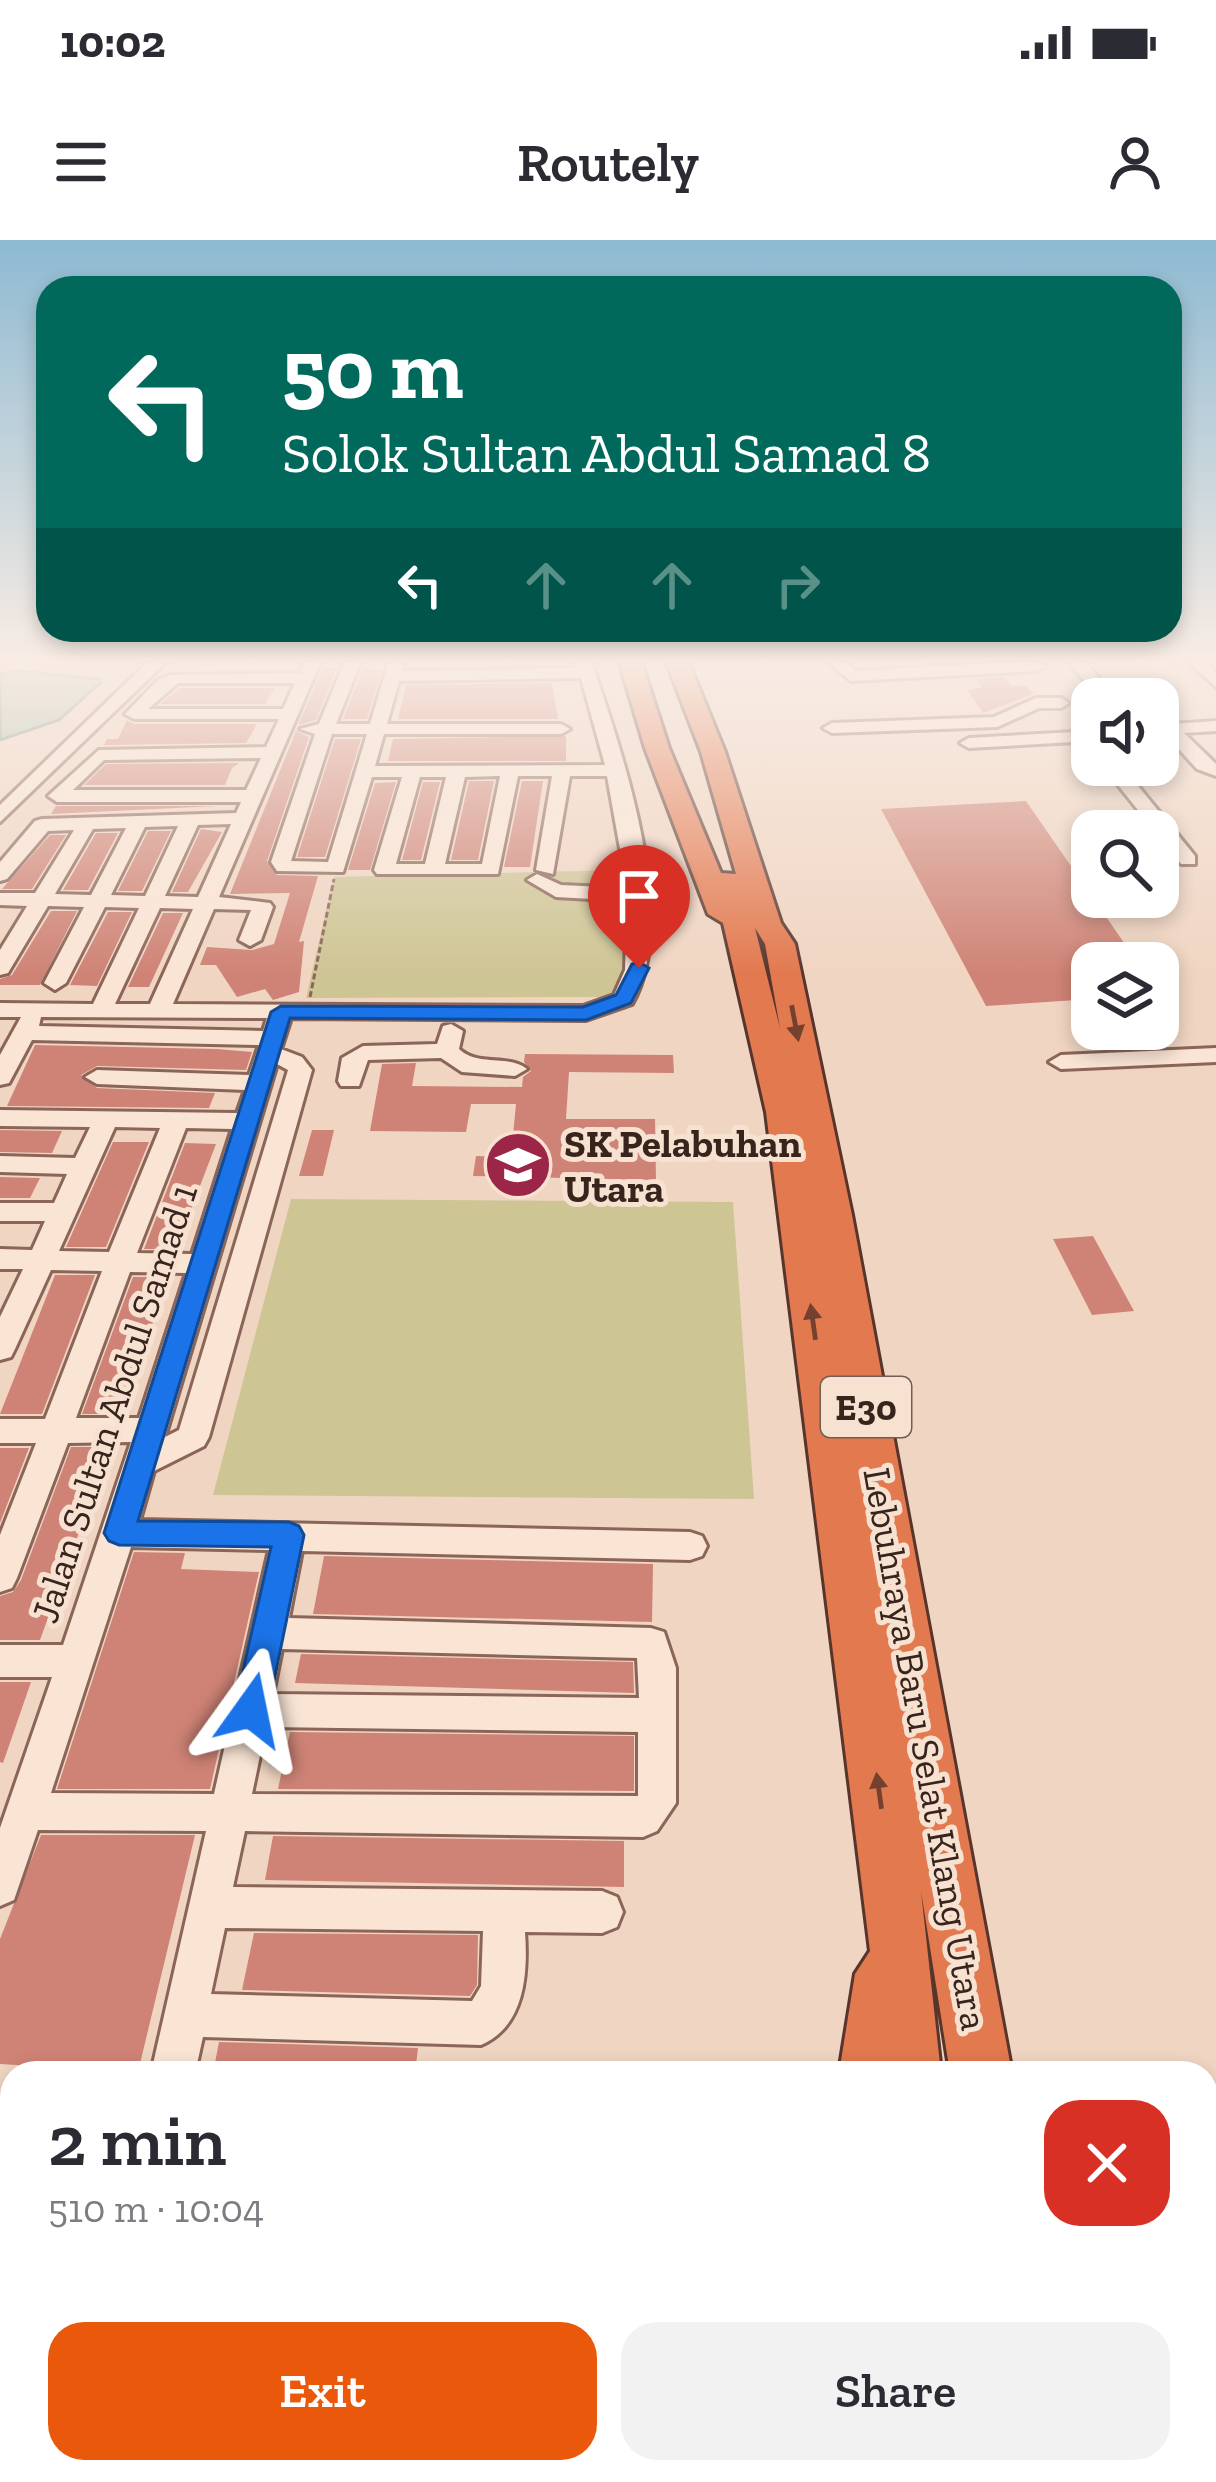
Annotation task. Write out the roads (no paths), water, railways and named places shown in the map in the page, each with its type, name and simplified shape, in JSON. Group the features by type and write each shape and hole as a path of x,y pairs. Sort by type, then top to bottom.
{"highway":[{"path":"665,766 727,922 760,939 781,922 763,832 740,766"},
{"name":"Lebuhraya Baru Selat Klang Utara","path":"707,766 766,923 760,939 895,1907 909,2061"},
{"name":"Lebuhraya Baru Selat Klang Utara","path":"760,939 833,1215 979,2061"},
{"path":"872,2061 895,1907"}],"street":[{"path":"0,816 52,766"},
{"path":"87,766 58,799 289,802"},
{"path":"263,773 266,766"},
{"path":"159,1009 206,902 289,802 307,766"},
{"path":"362,772 367,766"},
{"path":"0,875 42,825 190,820 289,802 362,772 531,766"},
{"path":"561,766 542,875 556,891 637,896"},
{"path":"97,1077 278,1039 454,1013 586,1013 624,999 639,968 637,872 605,766"},
{"path":"413,771 384,870 491,870 510,770"},
{"path":"434,870 457,771"},
{"path":"76,776 263,773 289,802 336,868 282,865 289,802"},
{"path":"1128,786 1188,860"},
{"path":"101,1010 190,820"},
{"path":"55,983 140,821"},
{"path":"0,968 88,822"},
{"path":"0,899 261,905 250,940"},
{"path":"30,1022 101,1010 159,1009 278,1039 300,1070 193,1437 142,1462"},
{"path":"0,1010 30,1022 278,1039"},
{"path":"447,1051 454,1013"},
{"path":"0,1078 30,1022"},
{"name":"Jalan Sultan Abdul Samad 1","path":"0,1886 278,1039"},
{"path":"350,1081 354,1058 363,1053 447,1051 462,1065 515,1069"},
{"path":"1061,1062 1216,1054"},
{"path":"0,1118 248,1121"},
{"path":"0,1349 8,1314 39,1261 104,1120"},
{"path":"0,1579 59,1429 116,1261 175,1123"},
{"path":"0,1164 82,1166"},
{"path":"0,1212 60,1212"},
{"path":"0,1259 201,1264"},
{"path":"0,1431 152,1430"},
{"path":"119,1533 690,1546"},
{"path":"175,2061 289,1535"},
{"path":"25,1812 230,1810 393,1817 643,1818 657,1803 650,1715 658,1667 650,1643 268,1633"},
{"path":"0,1661 75,1661"},
{"path":"251,1710 650,1715"},
{"path":"209,1907 602,1912"},
{"path":"184,2015 482,2023 498,2009 504,1990 503,1911"}],"place":[{"name":"SK Pelabuhan Utara","path":"518,1165"}]}
